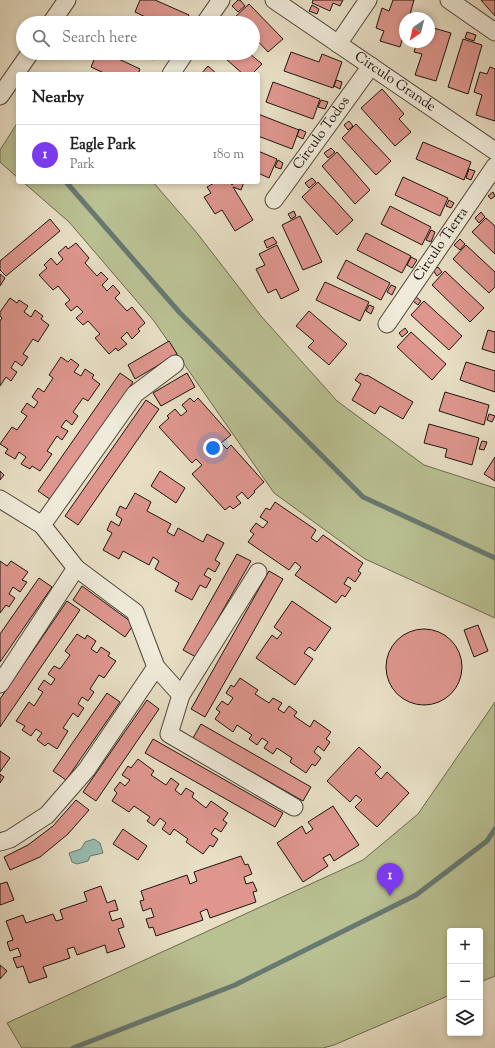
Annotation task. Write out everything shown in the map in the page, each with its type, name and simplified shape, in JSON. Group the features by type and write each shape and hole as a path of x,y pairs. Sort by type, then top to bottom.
{"street":[{"path":"56,16 67,0"},
{"path":"210,16 221,0"},
{"name":"Circulo Grande","path":"274,0 495,151"},
{"path":"338,44 368,0"},
{"path":"449,0 495,32"},
{"path":"17,72 25,60"},
{"path":"172,72 180,60"},
{"name":"Circulo Todos","path":"274,200 370,66"},
{"path":"0,96 16,73"},
{"name":"Circulo Tierra","path":"387,324 495,166"},
{"path":"42,525 135,394 175,364"},
{"path":"0,499 42,525 76,568 135,612 156,667 181,695"},
{"path":"0,684 76,568"},
{"path":"258,572 181,695 169,734 294,807"},
{"path":"0,842 10,839 47,815 87,769 156,667"}],"green space":[{"path":"16,125 16,176 0,162 0,150"},
{"path":"25,184 155,184 197,233 261,316 337,401 424,465 495,488 495,618 365,559 274,493 154,321 69,222"},
{"path":"495,702 495,976 483,981 483,928 447,928 447,996 334,1045 323,1048 22,1048 7,1023 363,860 418,814"}],"water":[{"path":"94,839 100,843 103,853 90,856 88,861 77,864 72,862 69,853 81,849 85,842"}],"building":[{"path":"140,0 155,0 189,15 143,16 135,12"},
{"path":"240,0 245,6 238,12 232,6"},
{"path":"313,0 343,0 340,6 333,3 330,11 312,3"},
{"path":"393,0 414,0 411,12 399,12 399,47 380,41 384,31 376,28 382,8 389,11"},
{"path":"481,0 495,0 495,16"},
{"path":"249,4 283,39 268,52 260,43 260,16 236,16"},
{"path":"312,5 319,9 317,14 309,11"},
{"path":"435,28 451,33 436,81 415,75 422,54 414,52 415,48 435,48"},
{"path":"467,32 476,35 474,41 465,38"},
{"path":"463,39 482,45 468,94 448,87"},
{"path":"291,52 319,62 322,54 342,62 333,88 284,71"},
{"path":"94,60 121,60 140,69 139,72 102,72 91,67"},
{"path":"227,60 257,60 262,64 254,72 241,72"},
{"path":"208,66 215,72 203,72"},
{"path":"490,67 495,69 495,121 476,115 482,95 474,92 480,72 487,74"},
{"path":"336,80 342,82 340,89 334,86"},
{"path":"273,82 320,99 313,119 266,102"},
{"path":"382,89 404,114 399,119 411,132 395,146 361,108"},
{"path":"321,100 328,102 325,109 318,107"},
{"path":"260,115 299,130 292,149 260,137"},
{"path":"349,121 353,126 348,130 344,125"},
{"path":"356,124 391,161 376,175 342,138"},
{"path":"299,129 306,132 303,139 297,136"},
{"path":"423,142 471,162 464,180 416,159"},
{"path":"331,148 335,152 328,158 324,153"},
{"path":"260,152 277,159 269,178 260,174"},
{"path":"337,152 370,190 355,204 322,166"},
{"path":"278,160 283,163 281,169 275,167"},
{"path":"469,169 475,171 471,180 466,178"},
{"path":"403,177 448,198 440,216 395,195"},
{"path":"312,178 316,182 309,188 305,183"},
{"path":"318,182 353,220 337,235 302,197"},
{"path":"212,184 243,184 241,190 233,187 253,220 235,231 222,210 215,214 204,197 211,193 207,187"},
{"path":"493,192 495,196 491,199 488,196"},
{"path":"449,200 454,203 451,208 446,206"},
{"path":"390,206 431,227 422,245 381,224"},
{"path":"294,211 296,216 291,219 288,214"},
{"path":"481,212 485,217 479,223 475,218"},
{"path":"300,216 322,262 303,270 282,225"},
{"path":"486,218 495,226 495,254 472,232"},
{"path":"50,219 60,231 6,276 0,270 0,261"},
{"path":"431,230 435,232 431,242 426,240"},
{"path":"366,233 411,256 402,273 357,250"},
{"path":"273,237 277,243 267,248 264,241"},
{"path":"460,239 465,244 460,250 454,245"},
{"path":"76,243 89,258 85,263 97,276 101,272 108,279 102,285 107,291 113,285 120,293 115,298 127,311 132,307 145,323 138,329 140,331 132,339 127,332 121,338 127,344 118,351 116,348 109,354 95,338 100,334 88,321 83,325 76,318 83,312 77,306 71,311 65,304 70,300 58,286 53,290 39,275 47,268 44,265 51,258 57,265 63,259 58,253 66,246 68,249"},
{"path":"277,245 299,290 281,299 276,289 268,293 256,269 265,265 259,254"},
{"path":"466,245 495,272 495,287 489,293 453,259"},
{"path":"411,257 417,260 412,268 407,265"},
{"path":"346,260 390,283 381,300 337,278"},
{"path":"438,267 442,272 437,276 433,270"},
{"path":"445,271 484,308 470,322 432,285"},
{"path":"0,274 5,278 0,286"},
{"path":"325,282 369,302 360,321 316,300"},
{"path":"391,285 396,287 392,295 387,292"},
{"path":"416,297 421,301 418,305 413,301"},
{"path":"10,298 17,303 19,300 28,306 24,312 31,317 35,310 43,316 41,319 49,325 38,342 33,339 23,354 28,357 22,366 15,361 11,368 17,372 11,381 6,377 0,386 0,321 2,318 0,316 0,312"},
{"path":"424,301 462,336 449,350 411,315"},
{"path":"369,305 374,307 371,314 366,311"},
{"path":"309,311 347,344 329,365 308,347 314,341 296,326"},
{"path":"405,328 408,332 402,337 399,333"},
{"path":"488,330 495,332 495,353 482,349"},
{"path":"411,332 446,364 432,380 397,347"},
{"path":"169,341 177,354 135,379 128,365"},
{"path":"61,357 68,362 71,359 79,365 74,372 81,376 85,369 94,375 92,378 100,384 88,401 83,398 73,412 78,416 72,425 66,420 61,427 68,431 62,440 57,436 47,451 52,454 40,471 32,466 30,469 21,464 26,457 19,452 15,459 5,453 8,449 0,444 12,427 17,430 27,416 21,412 27,403 34,408 38,402 32,397 38,388 44,392 53,378 49,375"},
{"path":"466,362 495,371 495,392 460,380"},
{"path":"120,373 133,382 51,500 38,491"},
{"path":"187,373 195,387 161,406 153,393"},
{"path":"360,373 366,376 367,375 413,402 403,419 380,406 375,414 352,400 361,384 355,380"},
{"path":"445,392 489,405 484,425 439,411"},
{"path":"190,398 194,402 198,398 231,435 221,443 227,449 231,445 264,482 248,499 242,492 236,497 241,503 233,509 230,506 225,510 192,474 202,465 196,459 192,463 159,427 169,418 167,416 175,409 181,416 187,411 182,405"},
{"path":"146,400 159,409 78,525 65,516"},
{"path":"489,414 495,416 492,422 487,420"},
{"path":"429,424 479,438 472,465 445,457 447,449 424,443"},
{"path":"482,441 487,442 484,450 479,449"},
{"path":"495,457 495,481 484,474"},
{"path":"0,471 4,475 0,480"},
{"path":"160,471 185,488 176,503 151,486"},
{"path":"135,493 151,502 147,511 171,524 167,532 174,536 178,528 203,542 207,534 224,543 215,560 220,563 215,572 208,568 204,575 211,579 206,588 200,585 192,600 175,591 179,583 155,569 159,561 153,557 149,565 123,551 119,559 103,550 112,533 107,530 111,521 119,526 122,519 116,515 120,506 126,509"},
{"path":"275,502 316,530 311,538 317,542 323,535 363,563 358,571 361,573 355,582 348,577 344,584 351,588 345,597 342,595 336,603 295,575 301,567 295,562 289,570 248,542 254,534 250,531 256,523 263,528 268,522 260,517 266,508 270,510"},
{"path":"237,554 251,561 196,657 183,650"},
{"path":"0,561 7,566 11,561 28,572 22,580 27,582 20,592 13,587 9,594 15,598 9,607 6,605 0,613"},
{"path":"269,571 283,579 205,717 191,709"},
{"path":"39,578 52,587 0,662 0,634"},
{"path":"82,586 134,624 125,637 73,600"},
{"path":"67,601 80,610 0,727 0,699"},
{"path":"292,601 331,628 315,651 309,647 304,653 313,659 295,685 256,658 272,635 277,639 282,633 274,627"},
{"path":"478,625 488,651 474,657 464,630"},
{"path":"424,629 439,632 451,640 459,652 462,667 459,682 451,694 439,702 424,705 409,702 397,694 389,682 386,667 389,652 397,640 409,632"},
{"path":"77,634 85,639 87,635 96,641 91,649 97,653 101,647 110,653 108,656 116,661 104,678 99,675 90,689 94,692 88,701 82,697 78,704 84,708 78,717 73,713 63,728 68,731 57,749 48,743 45,746 37,740 42,733 36,729 31,736 22,730 25,726 16,721 29,702 34,706 43,692 38,689 44,680 51,685 55,679 48,674 54,666 60,669 70,655 65,651"},
{"path":"240,678 258,690 255,694 269,703 273,698 282,703 278,709 284,713 289,706 297,712 294,716 310,727 314,720 331,732 326,739 330,742 324,751 318,746 314,752 321,758 315,766 312,764 306,773 290,762 292,758 277,748 273,754 264,748 268,742 262,738 257,745 249,739 252,735 237,725 233,732 215,719 220,712 216,709 222,701 228,705 233,698 226,693 231,685 234,687"},
{"path":"107,693 120,702 66,780 53,771"},
{"path":"147,700 159,709 96,801 83,792"},
{"path":"201,724 311,787 303,801 193,738"},
{"path":"153,739 283,813 275,827 145,753"},
{"path":"359,747 381,767 375,773 381,779 387,772 409,793 377,827 355,807 362,800 356,795 350,802 327,781"},
{"path":"0,751 10,758 0,772"},
{"path":"138,759 154,771 151,775 166,785 171,778 179,784 175,790 181,795 186,788 194,793 192,797 206,808 211,801 228,813 223,820 227,823 221,832 215,828 211,834 218,839 213,847 210,845 203,854 186,842 188,839 174,829 170,835 162,829 166,823 160,818 154,826 147,821 150,817 134,806 129,812 112,801 117,793 114,790 120,782 125,786 130,780 122,775 128,766 131,768"},
{"path":"0,774 4,777 0,783"},
{"path":"76,800 89,810 68,834 40,857 10,870 4,857 28,845 53,826"},
{"path":"333,806 359,845 334,861 330,854 323,858 328,866 303,882 277,843 302,826 306,834 313,829 308,822"},
{"path":"123,829 147,846 138,860 113,844"},
{"path":"241,856 245,865 248,864 252,874 244,877 246,884 253,882 257,891 253,892 256,902 210,918 207,909 200,912 203,920 156,936 153,927 149,928 146,919 154,917 151,908 143,911 140,901 144,900 141,891 187,875 190,884 197,881 194,872"},
{"path":"7,882 14,900 0,905 0,884"},
{"path":"101,886 107,903 115,900 118,910 109,912 112,921 121,918 124,927 118,929 125,947 107,953 105,945 77,955 74,947 67,949 70,958 43,967 47,977 29,983 23,966 17,968 13,958 21,956 18,948 10,951 7,942 13,940 6,921 23,915 26,923 53,914 56,921 63,919 60,910 87,901 84,892"},
{"path":"0,965 7,971 0,979"}],"waterway":[{"path":"68,184 180,313 363,497 495,558"},
{"path":"73,1048 235,985 416,895 487,841 495,829"}],"place":[{"name":"Eagle Park","path":"390,896"}]}
